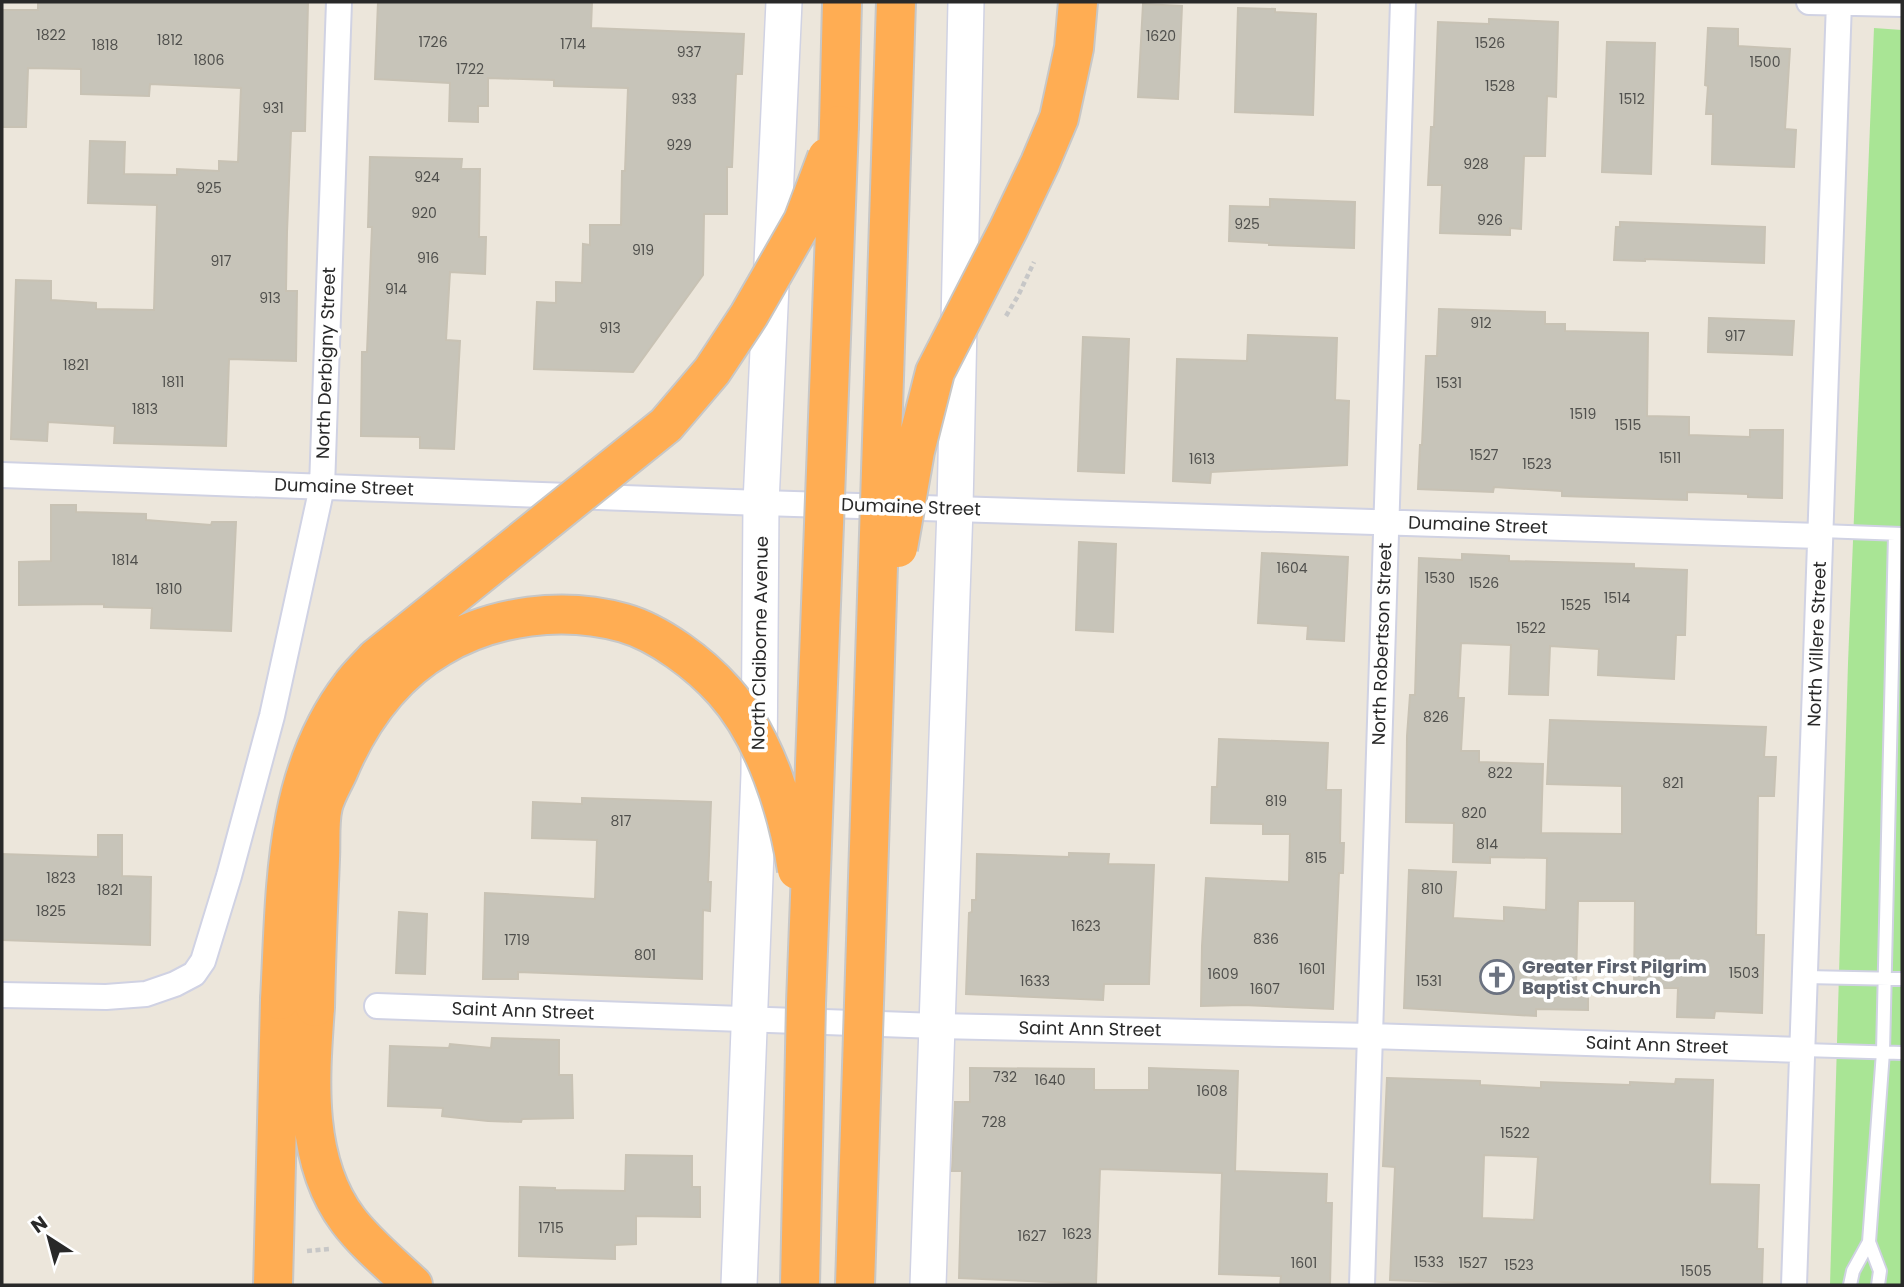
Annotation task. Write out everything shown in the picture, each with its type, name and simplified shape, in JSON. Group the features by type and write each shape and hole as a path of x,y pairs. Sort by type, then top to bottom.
{"highway":[{"path":"800,1285 806,1003 842,2"},
{"path":"856,1285 896,2"},
{"path":"875,684 915,451 935,372 1008,230 1059,118 1074,48 1078,2"},
{"path":"413,1285 365,1240 347,1219 330,1189 316,1148 311,1059 297,1004 289,852 292,825 308,764 330,719 351,686 376,658 666,425 712,371 749,315 803,221 838,125"},
{"path":"273,1285 297,1004 323,807 347,750 365,718 407,671 439,647 481,626 524,617 563,614 626,624 652,635 706,674 745,720 765,755 785,815 796,868 806,1003"}],"main road":[{"name":"North Claiborne Avenue","path":"739,1285 759,774 761,503 784,2"},
{"path":"928,1285 955,508 966,2"}],"street":[{"name":"North Derbigny Street","path":"2,995 106,997 146,994 194,974 203,961 272,716 322,487 339,2"},
{"name":"North Robertson Street","path":"1362,1285 1403,2"},
{"path":"1809,2 1902,4"},
{"name":"North Villere Street","path":"1794,1285 1839,3"},
{"name":"Dumaine Street","path":"2,475 761,503 1820,534"},
{"name":"Saint Ann Street","path":"377,1006 937,1026 1802,1050"}],"lane":[{"path":"1820,534 1898,534 1883,1052 1869,1242 1880,1272 1878,1285"},
{"path":"1805,977 1902,979"},
{"path":"1802,1050 1902,1053"},
{"path":"1850,1285 1853,1271 1869,1242"}],"path":[{"path":"306,1251 331,1249"}],"green space":[{"path":"1874,28 1902,30 1902,1285 1830,1285 1848,663"}],"building":[{"path":"38,2 308,2 305,131 291,131 287,232 286,291 297,291 296,361 229,359 226,446 114,443 115,426 48,422 47,441 11,439 16,280 51,281 51,300 96,303 96,309 154,310 157,205 88,203 90,141 125,142 124,174 177,175 177,169 219,171 219,161 238,162 241,88 150,84 149,96 81,94 81,69 28,68 26,127 2,127 2,10 38,10"},
{"path":"378,2 592,2 591,28 744,34 742,74 736,74 732,167 727,167 727,214 704,214 703,275 633,372 534,369 537,302 556,303 556,282 582,283 583,244 590,245 590,225 621,225 628,88 554,86 554,80 488,78 488,106 478,106 478,122 449,121 450,83 375,79"},
{"path":"1143,4 1182,6 1178,99 1138,97"},
{"path":"1238,8 1316,14 1313,115 1235,112"},
{"path":"1489,19 1558,22 1556,97 1547,96 1545,156 1524,156 1521,229 1510,228 1510,235 1440,233 1442,185 1428,185 1431,127 1434,127 1438,22 1489,24"},
{"path":"1708,28 1738,29 1738,46 1790,49 1785,129 1796,130 1794,167 1712,164 1713,114 1706,114 1708,86 1705,85"},
{"path":"1607,42 1655,43 1651,174 1602,172"},
{"path":"370,157 462,159 461,169 480,169 479,237 486,237 485,274 450,272 446,340 460,341 454,449 420,448 420,437 361,436 362,352 367,352 372,227 368,227"},
{"path":"1270,199 1355,202 1354,248 1229,241 1230,206 1270,207"},
{"path":"1620,222 1765,227 1764,263 1614,260 1616,227 1620,227"},
{"path":"1439,309 1545,312 1545,324 1565,324 1565,331 1648,333 1647,416 1689,417 1689,435 1750,437 1750,430 1783,430 1782,498 1687,492 1687,500 1562,496 1562,491 1494,487 1493,492 1418,489 1426,356 1437,356"},
{"path":"1709,318 1794,321 1792,355 1708,352"},
{"path":"1248,335 1337,338 1335,400 1349,401 1347,465 1211,472 1210,483 1173,481 1177,359 1247,361"},
{"path":"1083,337 1129,339 1124,473 1078,471"},
{"path":"51,505 76,505 76,512 146,514 146,520 211,525 212,522 236,522 231,631 151,628 152,608 104,607 104,604 19,605 19,562 51,561"},
{"path":"1079,542 1116,544 1113,632 1076,630"},
{"path":"1262,553 1348,557 1344,641 1307,639 1308,626 1258,623"},
{"path":"1462,554 1509,556 1509,561 1634,564 1634,568 1687,570 1685,635 1676,635 1674,679 1598,675 1599,649 1550,646 1548,695 1509,694 1511,645 1461,643 1458,698 1464,698 1461,751 1479,751 1479,762 1543,764 1541,833 1622,834 1622,786 1547,784 1550,720 1766,727 1764,757 1776,757 1774,796 1758,796 1756,935 1764,935 1762,1013 1715,1011 1714,1018 1677,1017 1678,988 1634,988 1635,901 1578,901 1576,982 1588,983 1588,1010 1536,1009 1536,1016 1404,1008 1409,870 1456,872 1453,918 1504,921 1504,907 1546,910 1547,858 1490,857 1490,863 1453,862 1454,823 1406,822 1407,736 1410,695 1415,695 1419,558 1462,560"},
{"path":"1219,739 1328,743 1326,790 1341,790 1340,843 1344,843 1343,873 1339,873 1333,1009 1201,1006 1206,878 1289,882 1290,834 1263,834 1263,824 1211,823 1212,787 1217,787"},
{"path":"582,798 711,802 708,882 711,882 710,911 703,910 702,979 518,972 518,979 483,979 485,893 595,899 597,840 532,838 533,802 582,804"},
{"path":"98,835 122,835 122,876 151,877 150,945 2,940 2,854 98,857"},
{"path":"1069,853 1109,854 1108,864 1154,865 1149,984 1104,984 1103,1000 966,994 969,913 972,912 972,900 976,900 977,854 1069,857"},
{"path":"399,912 427,914 425,974 396,973"},
{"path":"492,1038 559,1040 559,1075 572,1075 573,1118 522,1119 521,1122 488,1121 442,1116 443,1108 388,1106 390,1046 449,1048 450,1044 491,1048"},
{"path":"970,1068 1094,1069 1094,1090 1149,1090 1149,1068 1238,1071 1235,1171 1327,1174 1326,1203 1332,1203 1330,1285 1280,1285 1281,1276 1219,1274 1222,1173 1100,1169 1096,1284 959,1278 962,1171 952,1171 955,1102 970,1102"},
{"path":"1387,1078 1480,1081 1480,1085 1541,1088 1541,1082 1630,1085 1630,1082 1675,1084 1676,1079 1713,1080 1710,1184 1759,1185 1757,1249 1763,1249 1762,1285 1524,1285 1390,1280 1395,1167 1383,1166","holes":["1484,1155 1538,1157 1534,1220 1482,1218"]},
{"path":"626,1155 692,1156 692,1187 700,1187 700,1217 636,1216 636,1244 615,1245 615,1259 519,1256 520,1187 625,1191"}],"place":[{"name":"Greater First Pilgrim Baptist Church","path":"1497,977"}]}
